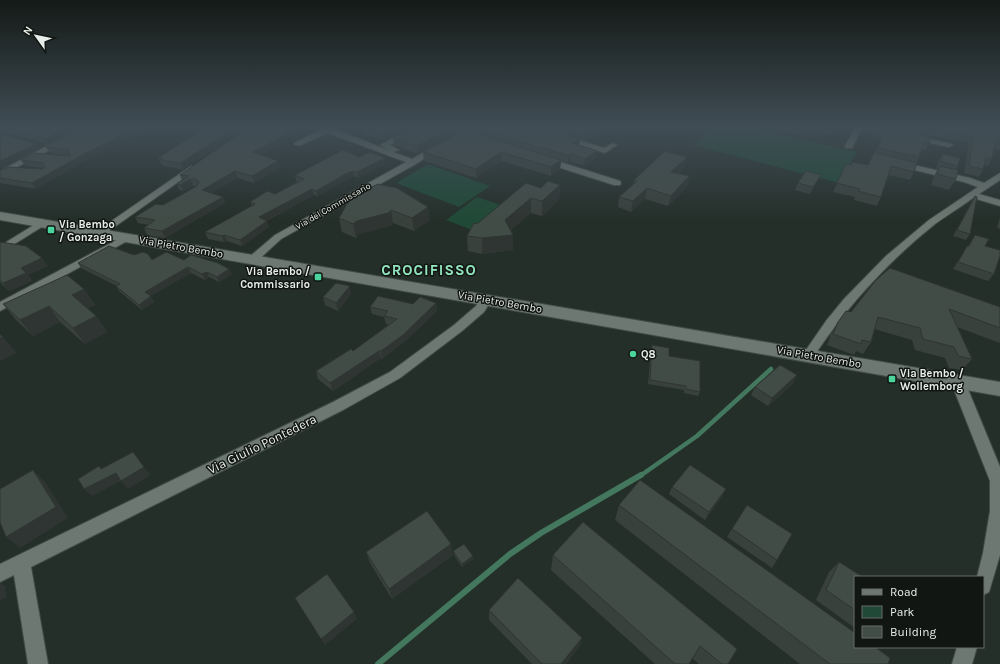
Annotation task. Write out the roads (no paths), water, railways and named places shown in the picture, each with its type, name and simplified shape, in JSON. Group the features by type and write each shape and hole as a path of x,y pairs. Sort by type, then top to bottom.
{"main road":[{"name":"Via Pietro Bembo","path":"0,216 958,382 1000,388"}],"street":[{"path":"0,174 33,157"},
{"path":"407,157 416,160"},
{"path":"410,157 416,160"},
{"name":"Via del Commissario","path":"252,260 278,237 422,157"},
{"path":"537,157 617,183"},
{"path":"100,233 204,161"},
{"path":"891,162 967,180 984,186"},
{"path":"12,168 27,170"},
{"path":"813,356 812,350 830,324 885,263 932,222 1000,176"},
{"path":"972,194 1000,203"},
{"path":"140,205 154,208"},
{"path":"0,250 42,224"},
{"path":"0,307 126,238"},
{"name":"Via Giulio Pontedera","path":"0,573 223,464 338,406 395,375 458,328 480,309 486,299"},
{"path":"958,382 998,481 998,511 992,553 984,582"},
{"path":"21,562 38,664"},
{"path":"962,664 967,648"}],"waterway":[{"path":"640,476 697,436 771,369"},
{"path":"378,664 510,554 541,533 641,475"}],"place":[{"name":"Via Bembo / Gonzaga","path":"51,230"},
{"name":"Via Bembo / Commissario","path":"318,277"},
{"name":"Q8","path":"633,354"},
{"name":"Via Bembo / Wollemborg","path":"892,379"}],"district":[{"name":"CROCIFISSO","path":"429,270"}]}
